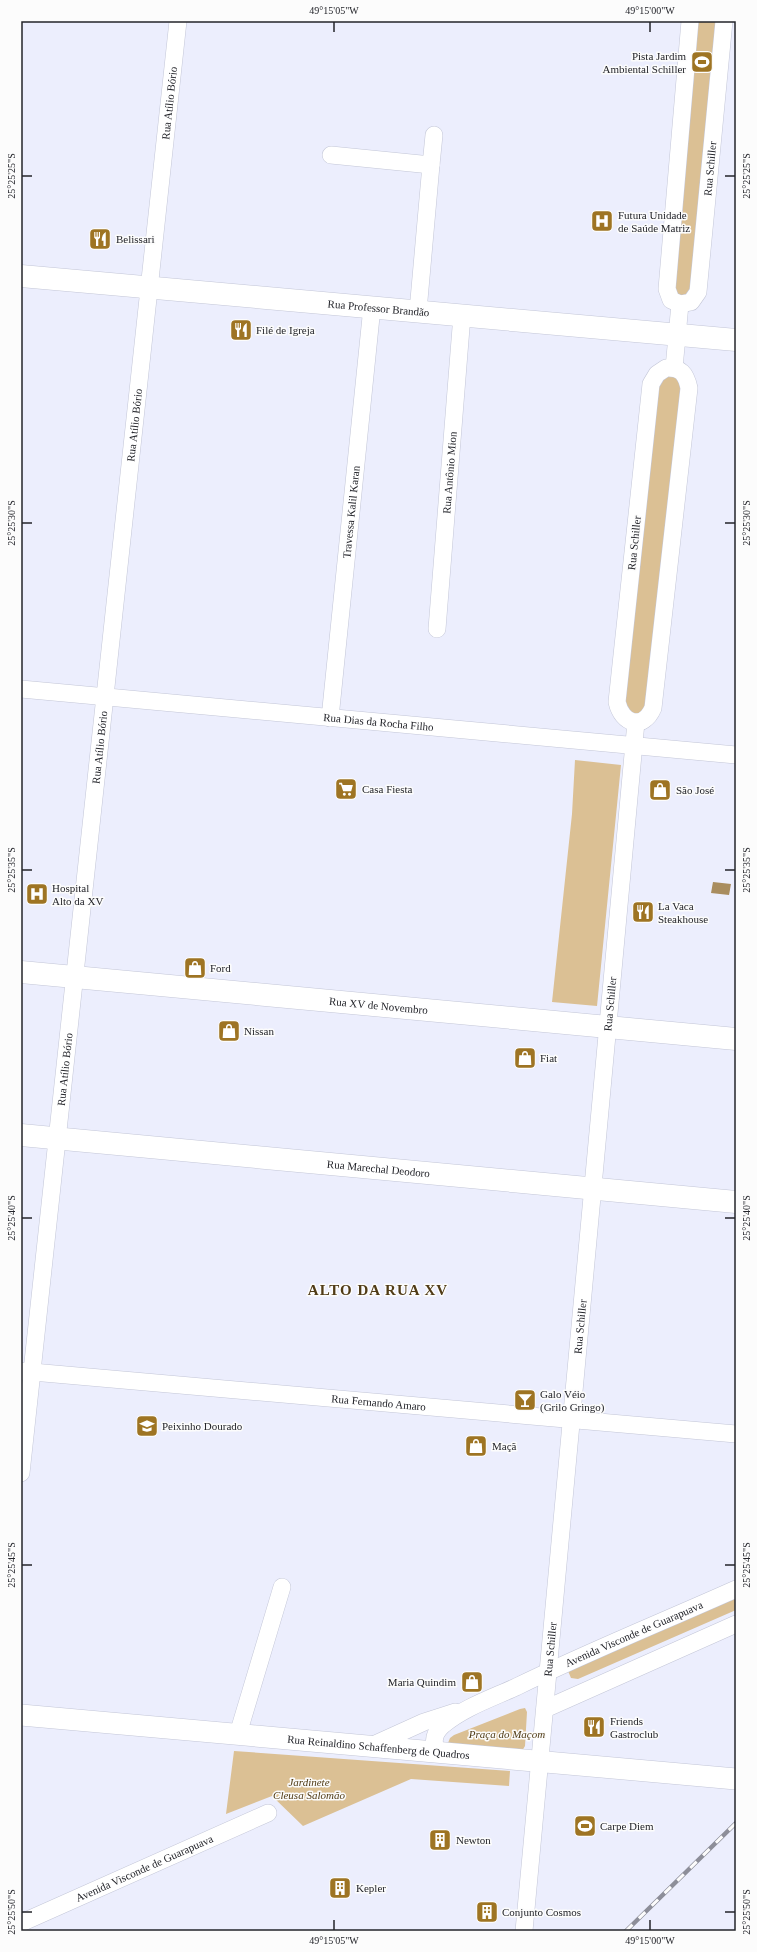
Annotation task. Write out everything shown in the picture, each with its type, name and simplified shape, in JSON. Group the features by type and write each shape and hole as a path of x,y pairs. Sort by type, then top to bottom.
{"main road":[{"name":"Rua Professor Brandão","path":"21,276 736,340"},
{"name":"Rua XV de Novembro","path":"21,972 736,1039"},
{"name":"Rua Marechal Deodoro","path":"21,1135 736,1202"}],"street":[{"name":"Rua Atílio Bório","path":"21,1473 26,1372 57,1139 178,21"},
{"path":"636,722 644,720 653,708 689,388 687,379 682,371 674,368 680,304 671,300 667,289 690,21"},
{"name":"Rua Schiller","path":"680,304 691,302 698,292 724,21"},
{"path":"418,311 434,135"},
{"path":"331,156 431,165"},
{"name":"Travessa Kalil Karan","path":"330,718 372,307"},
{"name":"Rua Antônio Mion","path":"437,629 462,315"},
{"name":"Rua Schiller","path":"524,1931 636,722 628,720 620,712 617,702 651,384 657,374 666,368 674,368"},
{"name":"Rua Dias da Rocha Filho","path":"21,689 736,755"},
{"name":"Rua Fernando Amaro","path":"26,1372 736,1434"},
{"path":"238,1734 282,1587"},
{"name":"Avenida Visconde de Guarapuava","path":"436,1752 434,1735 443,1725 467,1710 548,1671 736,1590"},
{"path":"545,1709 736,1624"},
{"name":"Avenida Visconde de Guarapuava","path":"371,1746 451,1712 467,1710"},
{"name":"Rua Reinaldino Schaffenberg de Quadros","path":"21,1715 736,1779"},
{"name":"Avenida Visconde de Guarapuava","path":"21,1923 268,1813"}],"green space":[{"path":"696,21 719,21 693,292 688,298 675,294"},
{"path":"672,375 680,380 681,387 647,705 641,713 635,715 622,704 658,384 664,377"},
{"path":"575,760 621,765 597,1006 552,1002 572,814"},
{"path":"736,1593 736,1610 578,1679 571,1678 568,1671"},
{"name":"Praça do Maçom","path":"525,1708 527,1712 525,1746 522,1751 448,1743 450,1738 454,1735"},
{"name":"Jardinete Cleusa Salomão","path":"234,1751 510,1771 509,1786 411,1779 303,1826 272,1796 226,1814"}],"shaded area":[{"path":"713,882 731,884 729,895 711,893"}],"railway":[{"path":"626,1931 736,1823"}],"place":[{"name":"Pista Jardim Ambiental Schiller","path":"702,62"},
{"name":"Futura Unidade de Saúde Matriz","path":"602,221"},
{"name":"Belissari","path":"100,239"},
{"name":"Filé de Igreja","path":"241,330"},
{"name":"Casa Fiesta","path":"346,789"},
{"name":"São José","path":"660,790"},
{"name":"Hospital Alto da XV","path":"37,894"},
{"name":"La Vaca Steakhouse","path":"643,912"},
{"name":"Ford","path":"195,968"},
{"name":"Nissan","path":"229,1031"},
{"name":"Fiat","path":"525,1058"},
{"name":"Galo Véio (Grilo Gringo)","path":"525,1400"},
{"name":"Peixinho Dourado","path":"147,1426"},
{"name":"Maçã","path":"476,1446"},
{"name":"Maria Quindim","path":"472,1682"},
{"name":"Friends Gastroclub","path":"594,1727"},
{"name":"Carpe Diem","path":"585,1826"},
{"name":"Newton","path":"440,1840"},
{"name":"Kepler","path":"340,1888"},
{"name":"Conjunto Cosmos","path":"487,1912"}],"district":[{"name":"ALTO DA RUA XV","path":"378,1290"}]}
